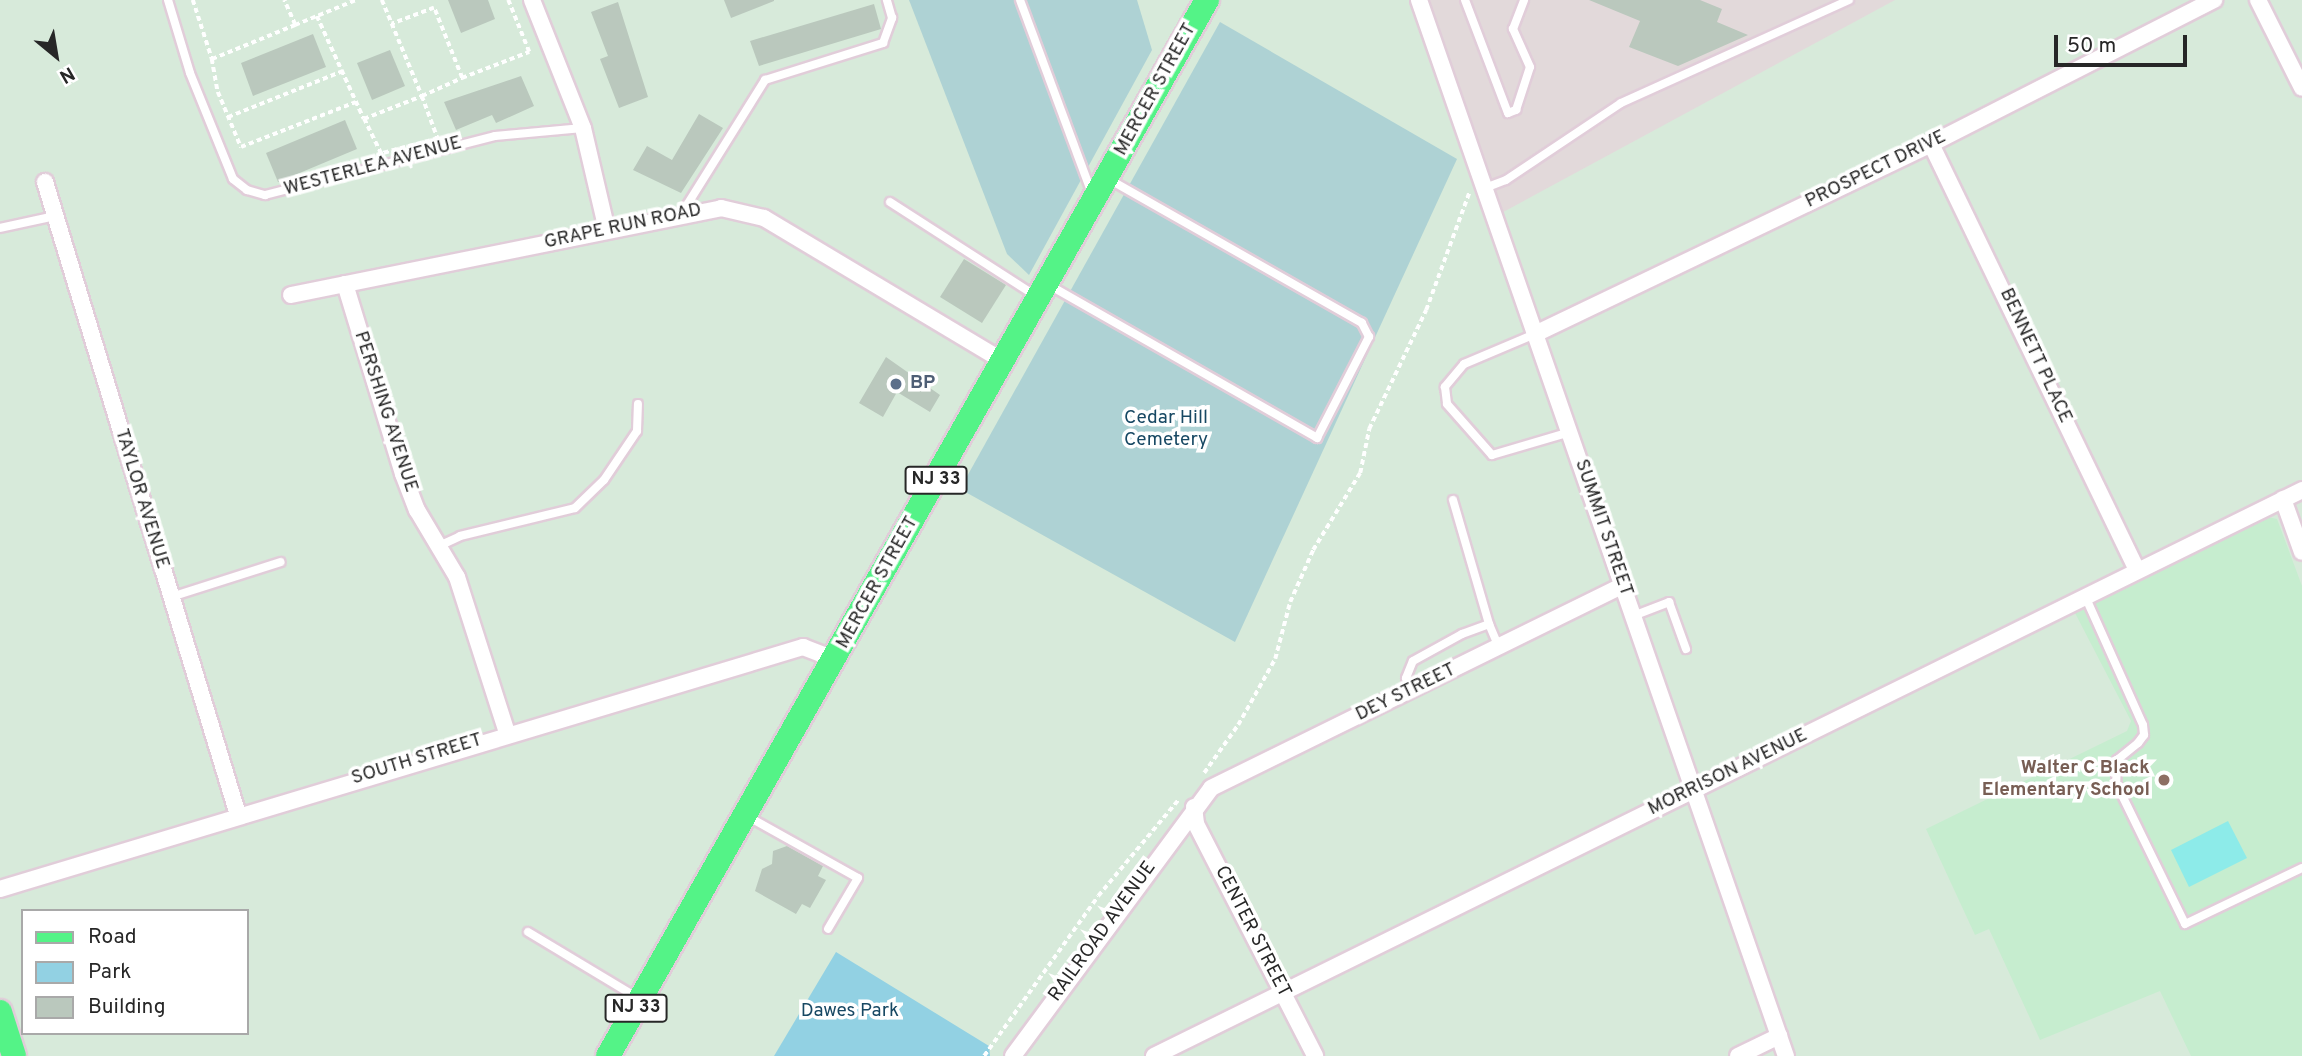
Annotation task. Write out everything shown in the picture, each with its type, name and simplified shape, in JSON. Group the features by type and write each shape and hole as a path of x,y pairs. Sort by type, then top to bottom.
{"main road":[{"name":"MERCER STREET","path":"608,1056 1207,0"},
{"path":"0,1012 14,1056"}],"street":[{"path":"532,0 583,128 607,230"},
{"name":"SUMMIT STREET","path":"1419,0 1786,1056"},
{"name":"PROSPECT DRIVE","path":"1535,334 1931,144 2214,0"},
{"path":"2258,0 2302,88"},
{"name":"BENNETT PLACE","path":"1931,144 2137,570"},
{"name":"TAYLOR AVENUE","path":"45,182 238,815"},
{"name":"GRAPE RUN ROAD","path":"291,295 682,213 721,208 764,218 1003,361"},
{"name":"PERSHING AVENUE","path":"345,284 403,474 417,510 457,577 507,733"},
{"name":"MORRISON AVENUE","path":"1154,1056 2302,490"},
{"path":"2283,499 2302,552"},
{"name":"DEY STREET","path":"1194,807 1211,789 1623,585"},
{"name":"SOUTH STREET","path":"0,889 507,733 803,647 835,659"},
{"name":"CENTER STREET","path":"1194,807 1196,824 1315,1056"},
{"name":"RAILROAD AVENUE","path":"1013,1056 1194,807"},
{"path":"1738,1056 1779,1036"}],"lane":[{"name":"WESTERLEA AVENUE","path":"167,0 190,73 233,180 247,190 265,195 495,136 583,128"},
{"path":"682,213 765,80 883,43 892,18 887,0"},
{"path":"1020,0 1094,200"},
{"path":"1465,0 1508,113 1516,110 1530,67 1513,29 1524,0"},
{"path":"1482,181 1506,180 1621,103 1849,0"},
{"path":"890,202 1043,291 1318,438 1369,337 1362,324 1107,178"},
{"path":"0,228 55,216"},
{"path":"1535,334 1464,364 1445,387 1447,404 1492,455 1570,432"},
{"path":"439,546 460,536 575,508 604,480 637,431 638,404"},
{"path":"1453,500 1489,624 1499,647"},
{"path":"171,597 281,562"},
{"path":"2085,596 2143,725 2144,735 2117,760 2116,783 2185,924 2302,868"},
{"path":"1633,616 1669,602 1686,649"},
{"path":"1412,690 1406,678 1413,661 1489,624"},
{"path":"745,815 858,878 828,929"},
{"path":"528,932 641,999"}],"path":[{"path":"193,0 228,117 241,147 356,102"},
{"path":"284,0 295,25"},
{"path":"212,59 356,0"},
{"path":"317,16 381,154 438,139 382,0"},
{"path":"364,119 529,52 508,0"},
{"path":"392,24 434,8 462,78"},
{"path":"228,117 343,71"},
{"path":"1195,783 1238,725 1275,659 1290,602 1313,550 1360,473 1369,429 1426,310 1482,181"},
{"path":"984,1056 1128,857 1188,790"}],"shaded area":[{"path":"1417,0 1895,0 1494,217"},
{"name":"Walter C Black Elementary School","path":"2268,517 2277,519 2302,586 2302,1056 2191,1056 2160,991 2040,1040 1989,929 1975,935 1926,829 2127,731 2131,721 2074,611"},
{"path":"2228,821 2247,858 2189,887 2171,850"}],"green space":[{"path":"909,0 1137,0 1152,50 1029,275 1007,254"},
{"name":"Cedar Hill Cemetery","path":"1220,22 1457,159 1235,642 960,489"},
{"name":"Dawes Park","path":"836,952 989,1046 990,1056 774,1056"}],"building":[{"path":"448,0 488,0 495,19 461,33"},
{"path":"724,0 774,0 774,1 731,18"},
{"path":"1589,0 1700,0 1722,9 1717,22 1748,35 1678,66 1629,47 1640,21"},
{"path":"618,2 648,97 619,108 600,59 608,56 591,12"},
{"path":"874,4 881,29 759,66 750,41"},
{"path":"313,34 326,67 253,96 241,63"},
{"path":"390,50 405,86 372,100 357,63"},
{"path":"521,76 534,106 496,123 492,115 456,130 444,102"},
{"path":"699,114 723,128 681,193 633,170 647,146 672,160"},
{"path":"345,120 357,149 278,182 266,153"},
{"path":"964,259 1006,285 982,323 940,297"},
{"name":"BP","path":"886,357 940,395 930,412 897,392 883,417 859,403"},
{"path":"787,846 823,866 818,876 826,880 810,908 802,904 796,914 755,891 762,869 772,864 773,851"}],"place":[{"name":"BP","path":"896,384"},
{"name":"Walter C Black Elementary School","path":"2164,780"}]}
